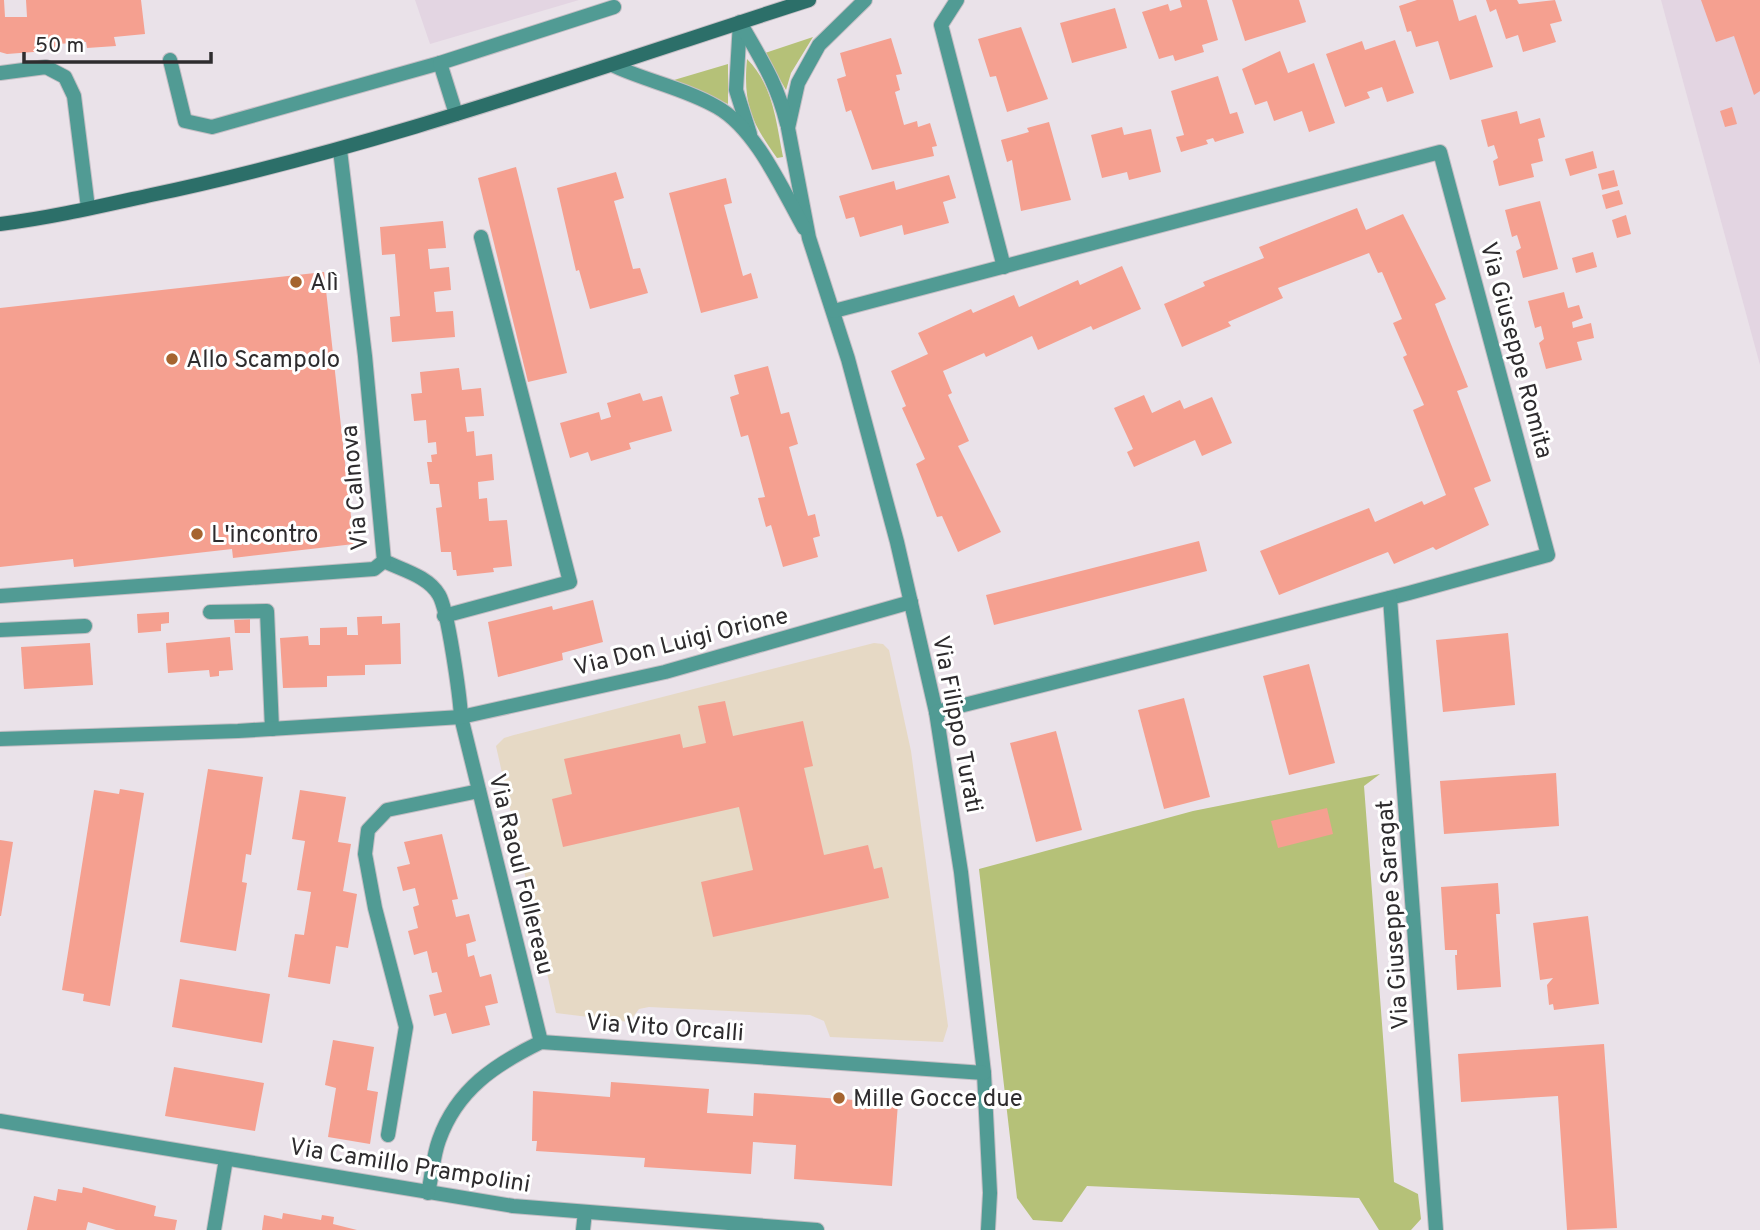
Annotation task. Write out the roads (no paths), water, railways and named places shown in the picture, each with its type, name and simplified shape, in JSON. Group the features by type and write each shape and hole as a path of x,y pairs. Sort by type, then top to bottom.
{"main road":[{"path":"0,224 184,188 340,150 809,0"}],"street":[{"name":"Via Filippo Turati","path":"788,128 798,83 819,45 865,0"},
{"path":"957,0 941,25 1004,267"},
{"path":"170,60 185,121 212,127 440,63 614,7"},
{"name":"Via Filippo Turati","path":"740,22 771,73 788,128 809,238 834,311 911,602 936,712 961,872 984,1073 990,1193 988,1230"},
{"name":"Via Filippo Turati","path":"740,22 736,90 741,114 809,238"},
{"path":"440,63 456,114"},
{"name":"Via Filippo Turati","path":"612,65 643,80 686,92 719,108 753,140"},
{"path":"0,73 47,66 65,77 74,96 88,208"},
{"name":"Via Calnova","path":"0,596 374,569 384,561 365,356 340,150"},
{"name":"Via Giuseppe Romita","path":"834,311 1440,152 1548,555 936,712"},
{"path":"444,616 570,583 481,237"},
{"path":"384,561 425,581 439,595 460,694 461,717"},
{"name":"Via Giuseppe Saragat","path":"1390,597 1436,1230"},
{"name":"Via Don Luigi Orione","path":"0,739 272,729 461,717 665,672 911,602"},
{"path":"210,612 267,611 272,729"},
{"path":"0,630 85,626"},
{"name":"Via Raoul Follereau","path":"461,717 541,1042"},
{"path":"388,1135 406,1027 365,854 368,830 387,810 479,791"},
{"path":"428,1193 439,1139 460,1103 486,1071 541,1042"},
{"name":"Via Vito Orcalli","path":"541,1042 984,1073"},
{"name":"Via Camillo Prampolini","path":"0,1121 513,1206 817,1230"},
{"path":"214,1230 226,1159"},
{"path":"583,1230 585,1212"}],"place":[{"name":"Alì","path":"296,282"},
{"name":"Allo Scampolo","path":"172,359"},
{"name":"L'incontro","path":"197,534"},
{"name":"Mille Gocce due","path":"839,1098"}]}
